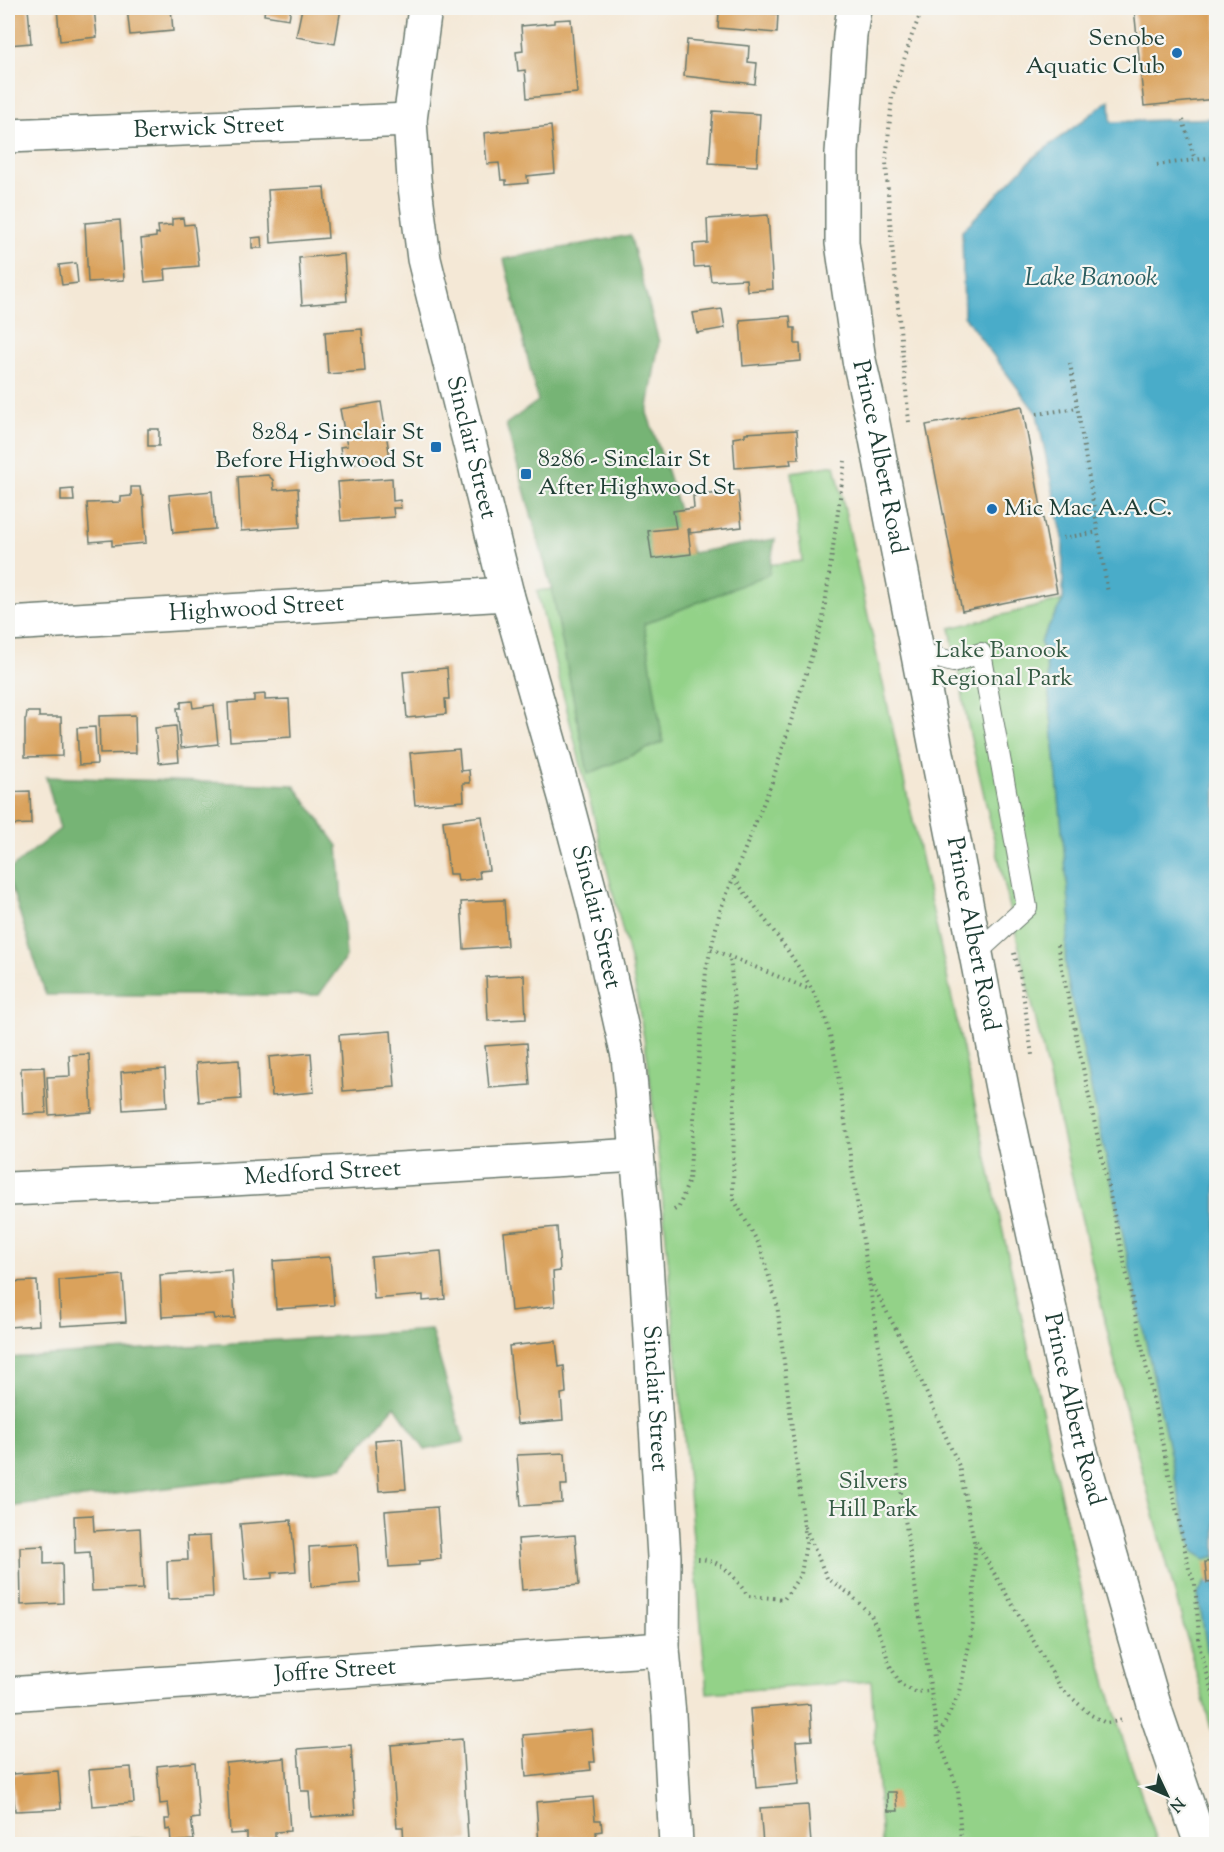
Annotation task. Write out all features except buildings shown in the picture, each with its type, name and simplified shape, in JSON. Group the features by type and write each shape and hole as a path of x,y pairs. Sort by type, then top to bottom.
{"street":[{"name":"Sinclair Street","path":"425,8 410,120 414,179 424,259 507,594 596,910 628,1056 644,1229 664,1557 663,1649 676,1845"},
{"name":"Prince Albert Road","path":"854,8 842,153 842,243 859,360 1003,1093 1080,1448 1157,1715 1201,1845"},
{"name":"Berwick Street","path":"8,136 410,120"},
{"name":"Highwood Street","path":"8,624 507,594"},
{"name":"Medford Street","path":"8,1189 214,1180 638,1155"},
{"name":"Joffre Street","path":"8,1695 663,1649"}],"lane":[{"path":"917,651 953,662 981,653 1027,907 975,954"}],"path":[{"path":"1183,120 1195,160"},
{"path":"1157,165 1216,157"},
{"path":"1070,363 1108,593"},
{"path":"1037,414 1078,408"},
{"path":"644,1229 679,1207 690,1180 706,970 720,911 772,782 823,619 846,450"},
{"path":"1063,538 1098,532"},
{"path":"734,878 801,971 822,1010 836,1062 938,1738 958,1789 961,1845"},
{"path":"1057,945 1189,1569 1195,1584 1200,1650 1216,1704"},
{"path":"711,949 812,991"},
{"path":"664,1557 710,1560 729,1572 748,1596 784,1599 801,1574 806,1543 777,1304 760,1246 733,1198 735,1014 730,957"},
{"path":"868,1276 910,1356 959,1466 975,1546 973,1624 960,1692 938,1738"},
{"path":"803,1522 827,1578 851,1595 872,1615 889,1664 901,1685 915,1692 931,1691"},
{"path":"973,1537 1061,1688 1091,1715 1106,1723 1157,1715"}],"green space":[{"path":"879,8 987,8 917,16"},
{"path":"630,235 659,342 647,413 692,553 775,539 769,574 644,624 663,742 588,774 552,590 506,424 538,401 504,259"},
{"name":"Silvers Hill Park","path":"835,465 1086,1611 1123,1740 1158,1844 882,1844 871,1681 707,1693 648,1061 631,964 537,591 802,561 792,472"},
{"name":"Lake Banook Regional Park","path":"1063,600 1040,642 1045,652 1071,922 1067,934 1066,972 1183,1514 1216,1556 1216,1579 1206,1581 1198,1595 1216,1702 1216,1747 1124,1403 969,730 950,628"},
{"path":"46,777 294,785 338,846 346,957 319,995 46,995 8,871 60,829"},
{"path":"431,1330 464,1442 425,1450 395,1406 342,1467 8,1507 8,1358"},
{"path":"136,1839 200,1844 30,1844"}],"water":[{"name":"Lake Banook","path":"1110,100 1111,122 1216,118 1216,1556 1206,1559 1194,1552 1183,1514 1066,972 1067,935 1071,922 1045,653 1040,642 1063,600 1063,538 1037,414 964,316 962,231 1033,158"},
{"path":"1216,1579 1216,1702 1198,1594 1206,1581"}],"place":[{"name":"Senobe Aquatic Club","path":"1177,53"},
{"name":"8284 - Sinclair St Before Highwood St","path":"436,447"},
{"name":"8286 - Sinclair St After Highwood St","path":"526,474"},
{"name":"Mic Mac A.A.C.","path":"992,509"}]}
